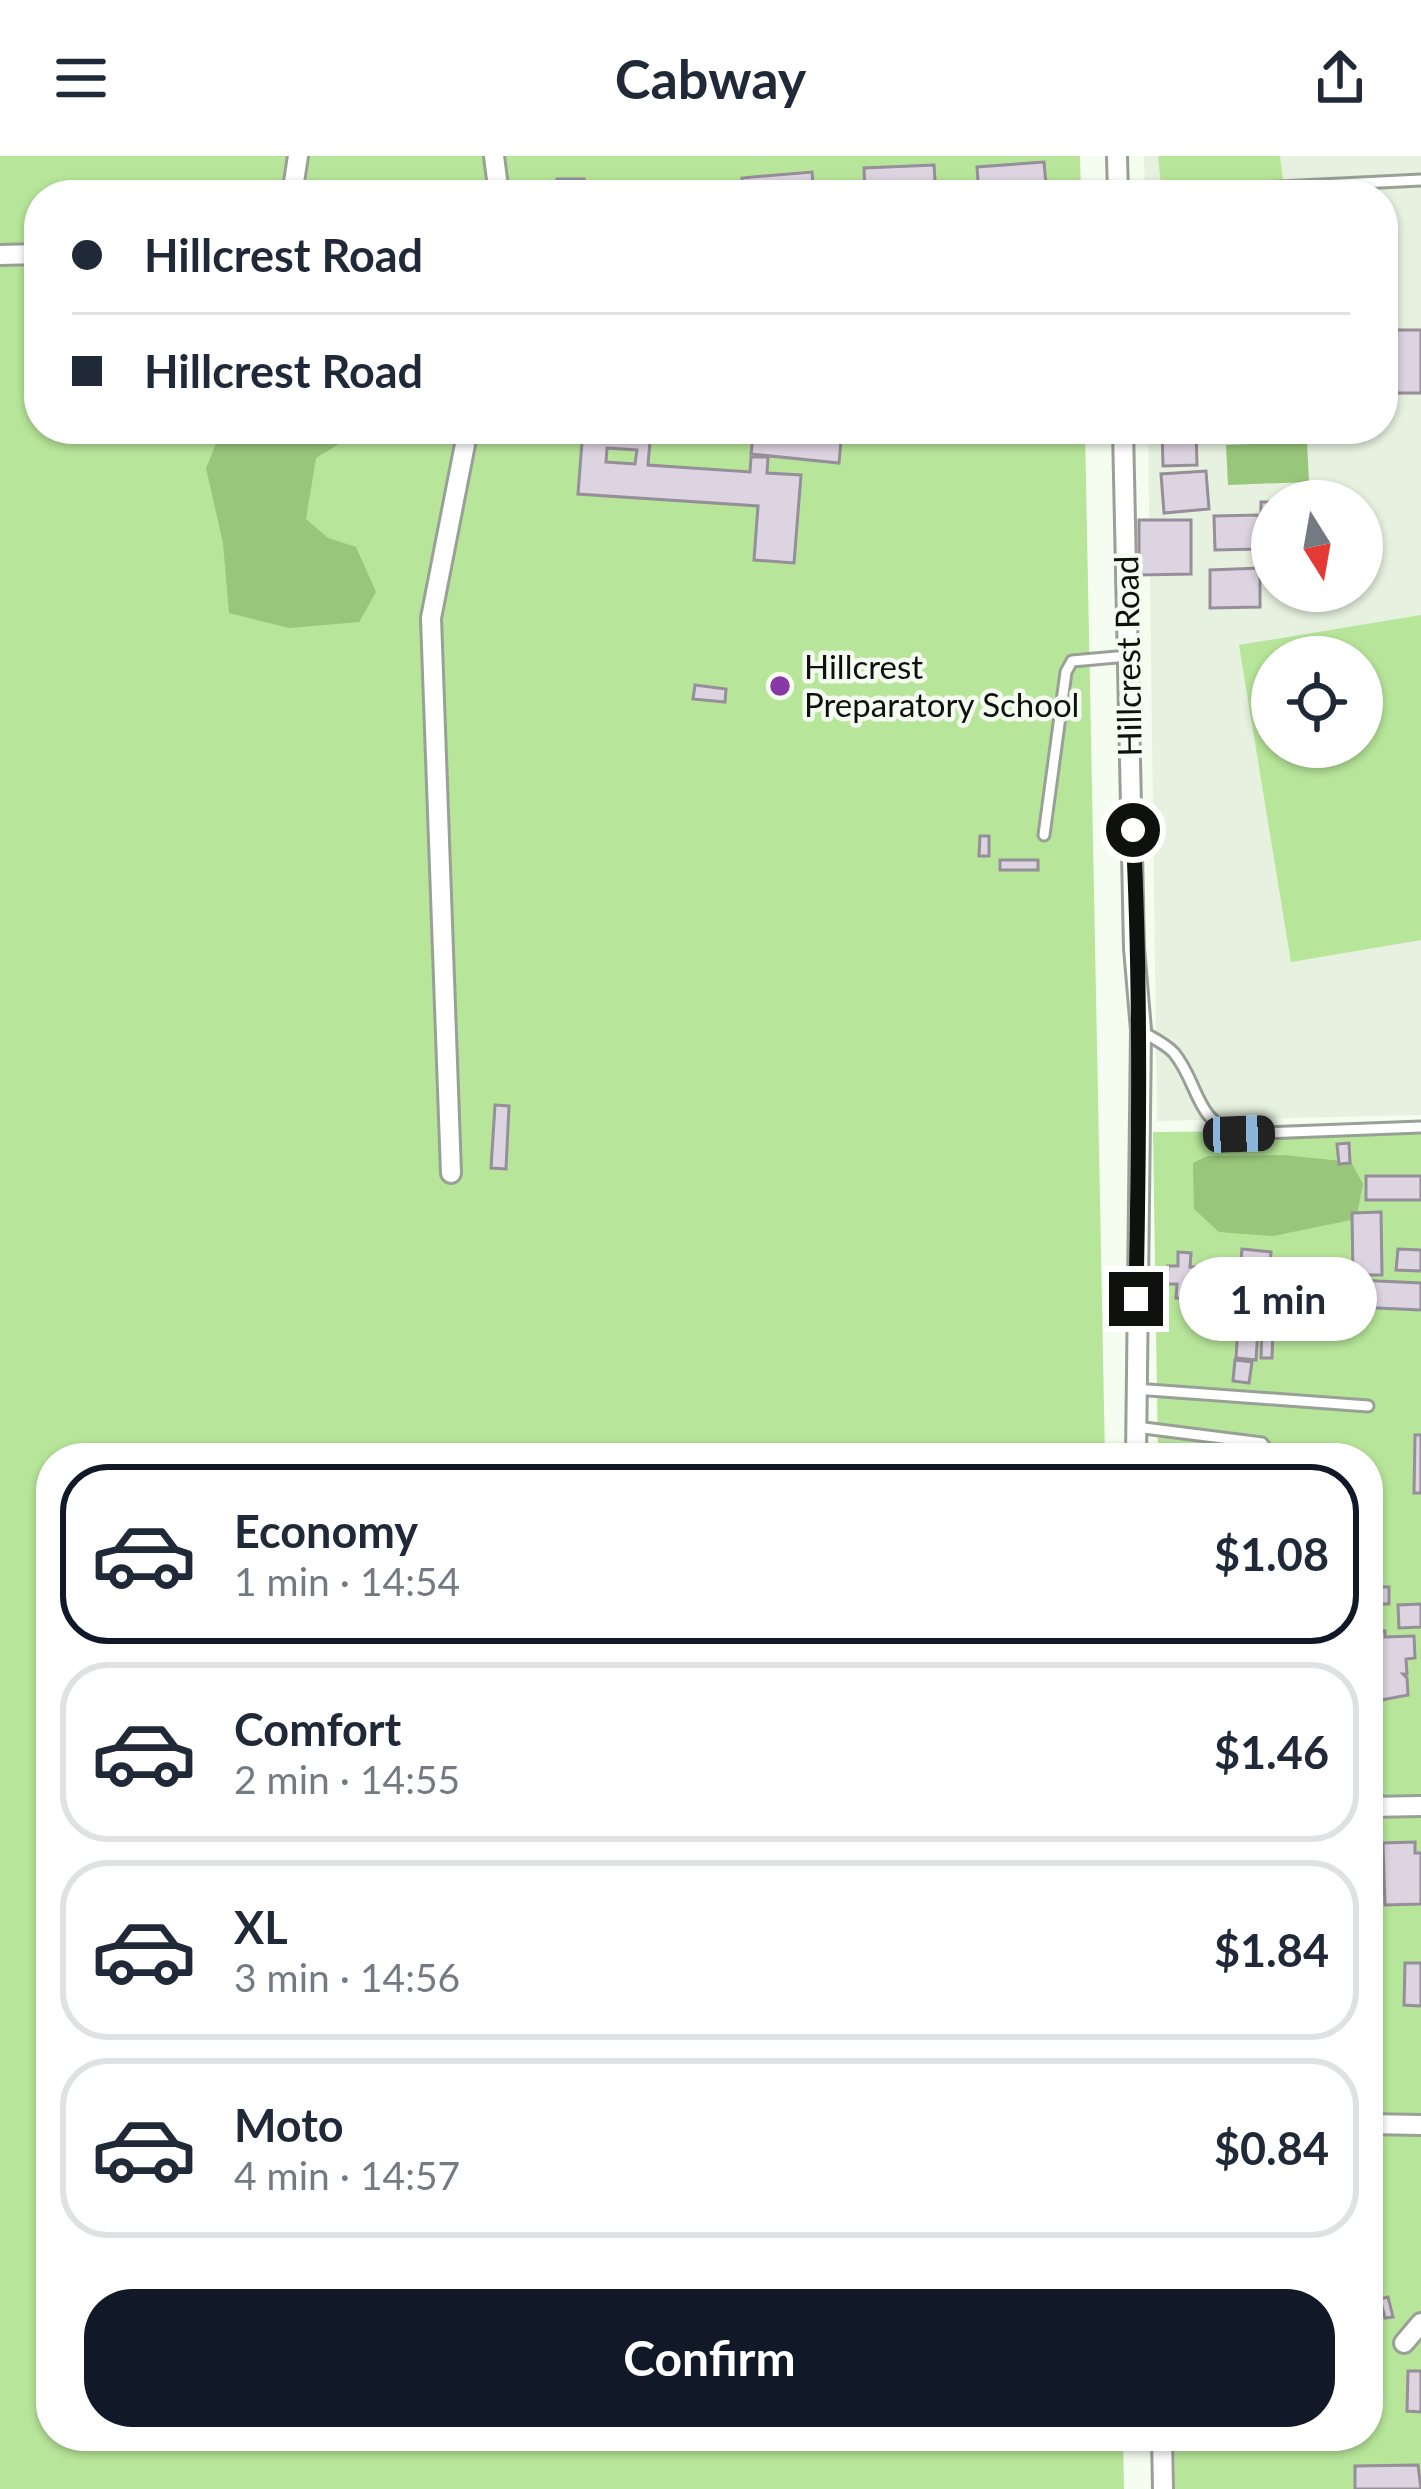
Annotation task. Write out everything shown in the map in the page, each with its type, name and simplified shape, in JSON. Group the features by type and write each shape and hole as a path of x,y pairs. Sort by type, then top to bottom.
{"street":[{"path":"451,1174 431,618 465,444"},
{"name":"Hillcrest Road","path":"1123,444 1134,949 1141,1030 1136,1443"},
{"path":"1383,1807 1421,1806"},
{"path":"1383,2124 1421,2125"},
{"path":"1404,2343 1421,2323"},
{"path":"1162,2451 1162,2489"}],"lane":[{"path":"1045,835 1066,672 1072,662 1128,656"},
{"path":"1141,1030 1174,1052 1201,1106 1223,1130 1239,1134 1421,1127"},
{"path":"1135,1389 1368,1406"},
{"path":"1136,1427 1262,1443"}],"shaded area":[{"path":"0,156 1080,156 1081,180 24,180 24,444 1085,444 1105,1443 36,1443 36,2451 1123,2451 1124,2489 0,2489"},
{"path":"1144,156 1421,156 1421,1115 1157,1121 1148,444 1398,444 1398,180 1145,180"},
{"path":"1158,156 1280,156 1283,180 1160,180"},
{"path":"216,444 339,444 316,458 306,519 328,538 356,547 376,592 359,622 289,628 229,613 223,543 206,468"},
{"path":"1307,444 1309,480 1228,485 1226,445"},
{"path":"1421,615 1421,940 1291,962 1259,768 1383,768 1383,636 1294,636"},
{"path":"1251,643 1251,718 1239,645"},
{"path":"1421,1130 1421,2489 1175,2489 1174,2451 1383,2451 1383,1443 1158,1443 1153,1132"},
{"path":"1284,1155 1351,1162 1363,1184 1356,1219 1273,1236 1219,1232 1194,1209 1193,1163 1208,1156"}],"building":[{"path":"1044,162 1046,180 978,180 977,167"},
{"path":"934,165 935,180 864,180 864,168"},
{"path":"812,172 813,180 742,180"},
{"path":"1398,330 1421,330 1421,393 1398,393"},
{"path":"582,444 650,444 648,465 750,472 751,457 768,457 767,473 801,475 794,563 754,560 758,506 578,494","holes":["607,448 637,450 635,464 606,462"]},
{"path":"752,444 841,444 839,463 751,454"},
{"path":"1162,444 1196,444 1197,465 1163,466"},
{"path":"1206,471 1209,509 1164,513 1161,474"},
{"path":"1251,515 1251,549 1215,550 1214,516"},
{"path":"1139,520 1191,520 1191,574 1139,575"},
{"path":"1251,568 1251,607 1210,608 1210,570"},
{"path":"695,685 726,689 725,702 693,699"},
{"path":"980,836 989,836 989,856 979,856"},
{"path":"1000,860 1038,860 1038,870 1000,870"},
{"path":"495,1105 509,1106 506,1169 491,1168"},
{"path":"1349,1143 1350,1163 1339,1164 1337,1144"},
{"path":"1366,1176 1421,1176 1421,1200 1366,1200"},
{"path":"1381,1212 1382,1275 1353,1275 1352,1213"},
{"path":"1242,1249 1271,1252 1268,1282 1276,1283 1274,1304 1237,1300"},
{"path":"1398,1249 1421,1250 1421,1271 1396,1270"},
{"path":"1178,1252 1191,1253 1190,1267 1205,1267 1198,1299 1176,1298 1177,1284 1167,1284 1168,1266 1178,1266"},
{"path":"1357,1280 1421,1283 1421,1310 1356,1307"},
{"path":"1240,1307 1273,1308 1272,1325 1239,1323"},
{"path":"1238,1326 1258,1328 1256,1360 1236,1358"},
{"path":"1262,1329 1273,1329 1272,1358 1261,1358"},
{"path":"1235,1360 1252,1362 1249,1383 1233,1381"},
{"path":"1415,1435 1421,1435 1421,1493 1414,1493"},
{"path":"1383,1587 1389,1587 1389,1604 1383,1604"},
{"path":"1421,1604 1421,1627 1399,1628 1398,1605"},
{"path":"1383,1631 1385,1637 1414,1636 1415,1658 1406,1659 1407,1674 1403,1674 1408,1695 1383,1700"},
{"path":"1415,1842 1415,1853 1421,1853 1421,1904 1385,1905 1383,1843"},
{"path":"1405,1963 1421,1963 1421,2006 1404,2005"},
{"path":"1388,2297 1393,2317 1385,2318 1383,2298"},
{"path":"1408,2371 1421,2371 1421,2412 1407,2411"},
{"path":"1418,2465 1421,2489 1355,2489 1355,2466"}],"place":[{"name":"Hillcrest Preparatory School","path":"780,686"}],"route":[{"path":"1133,830 1134,949 1141,1030 1136,1299"}]}
